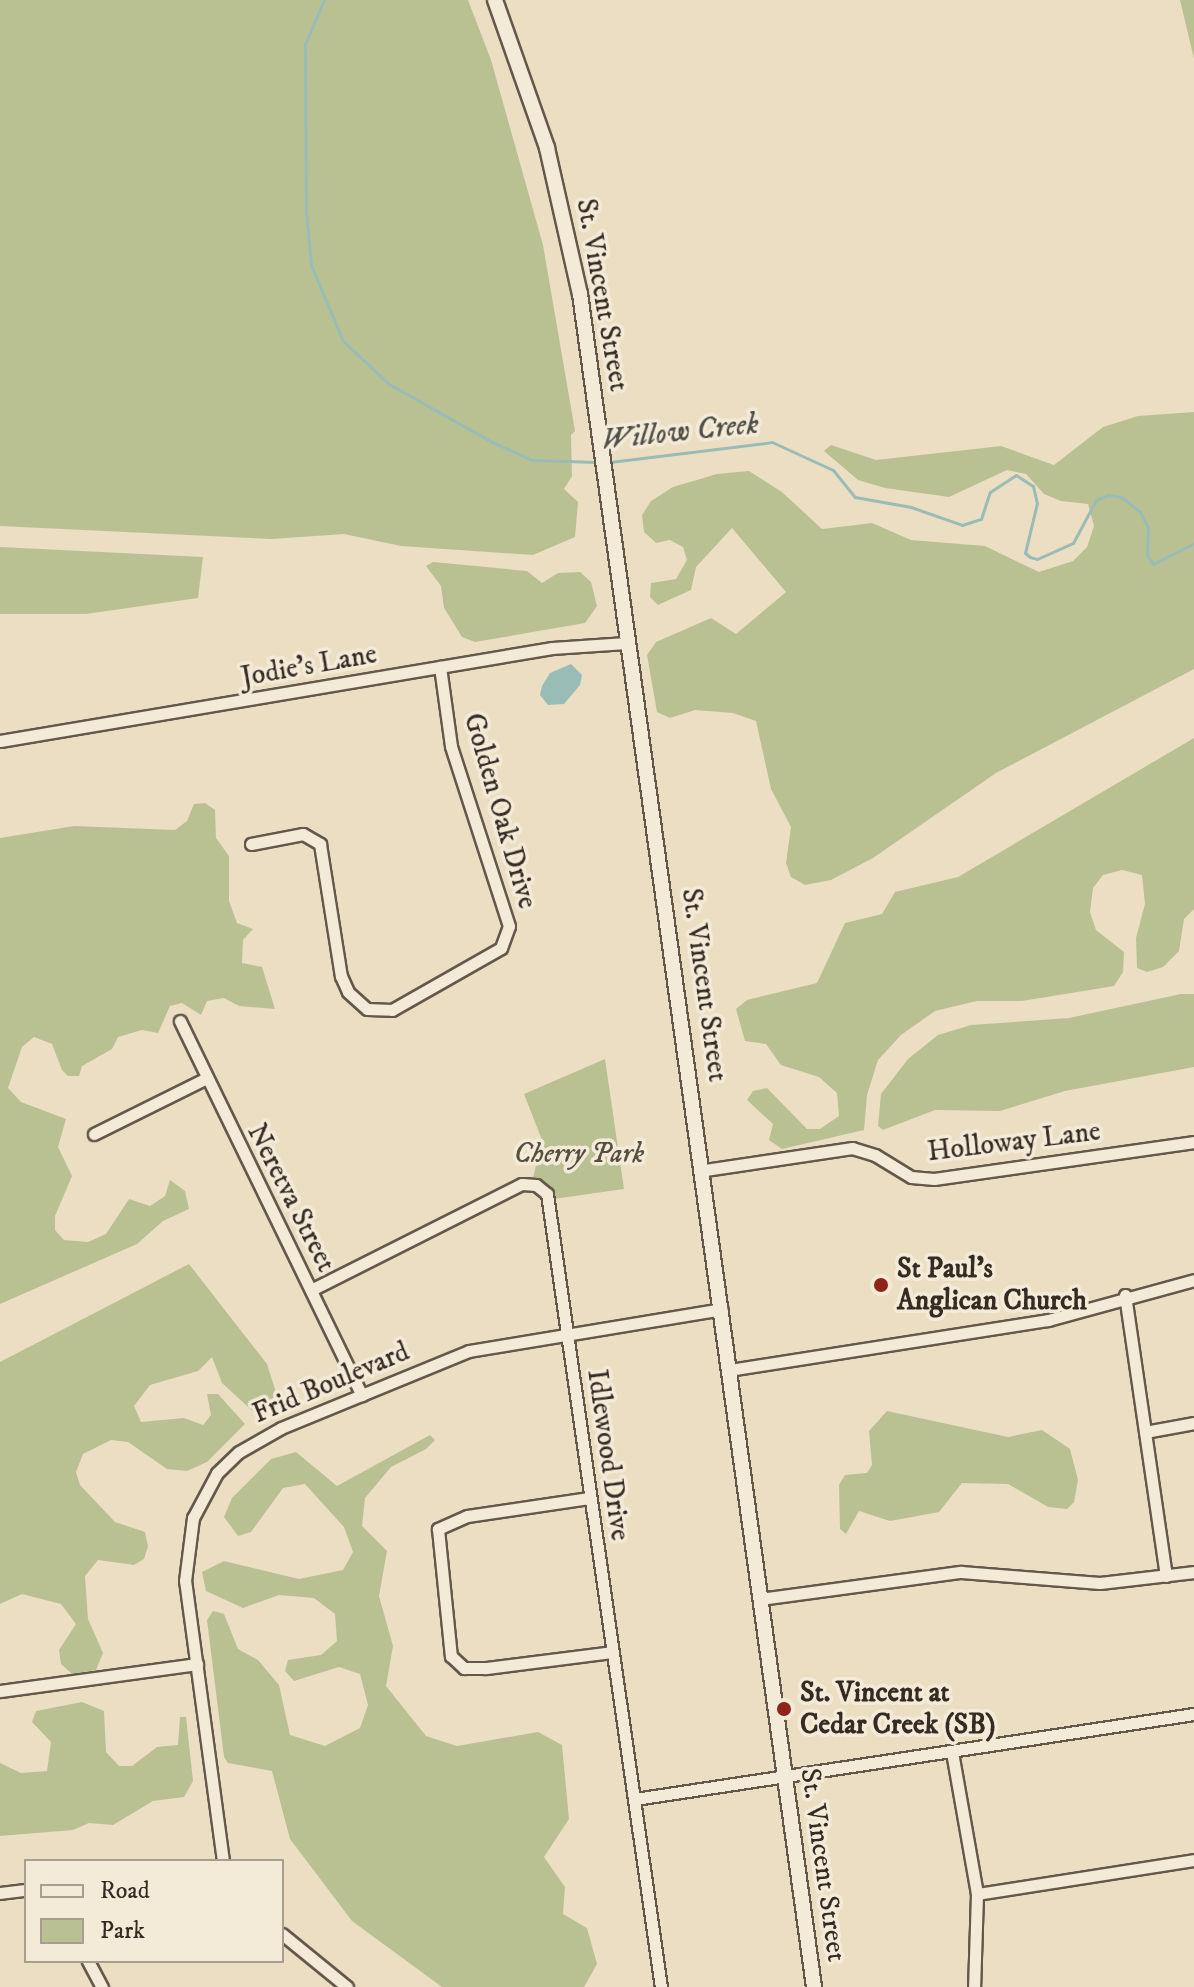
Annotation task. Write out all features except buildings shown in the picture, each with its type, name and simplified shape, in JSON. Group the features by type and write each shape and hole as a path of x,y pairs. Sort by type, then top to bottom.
{"street":[{"name":"St. Vincent Street","path":"495,0 547,148 580,294 626,643 705,1170 783,1775 814,1987"},
{"name":"Jodie's Lane","path":"0,741 552,648 626,643"},
{"name":"Golden Oak Drive","path":"251,844 303,834 320,844 341,976 348,992 367,1009 392,1010 501,948 509,926 451,746 440,667"},
{"name":"Neretva Street","path":"180,1021 205,1079 362,1395"},
{"path":"94,1134 205,1079"},
{"name":"Holloway Lane","path":"705,1170 852,1148 875,1155 911,1177 934,1179 1194,1142"},
{"name":"Idlewood Drive","path":"311,1290 530,1183 542,1188 551,1202 565,1334 661,1987"},
{"path":"729,1370 1048,1320 1125,1295 1194,1280"},
{"path":"1125,1295 1166,1576"},
{"name":"Frid Boulevard","path":"223,1859 185,1558 193,1518 209,1486 254,1442 469,1351 722,1309"},
{"path":"1145,1432 1194,1423"},
{"path":"589,1498 467,1516 438,1529 451,1656 464,1668 486,1668 612,1652"},
{"path":"760,1599 961,1572 1067,1583 1194,1572"},
{"path":"0,1691 197,1664"},
{"path":"635,1799 1194,1714"},
{"path":"952,1752 977,1894 974,1987"},
{"path":"977,1894 1194,1860"},
{"path":"0,1893 24,1890"},
{"path":"284,1936 347,1987"},
{"path":"89,1963 102,1987"}],"green space":[{"path":"0,0 468,0 491,60 543,245 575,431 571,435 572,476 564,489 578,502 575,537 533,555 401,546 344,534 272,539 0,526"},
{"path":"1180,0 1194,0 1194,59"},
{"path":"1194,412 1194,669 996,773 873,858 831,880 805,885 791,877 786,863 791,827 771,789 756,721 733,713 695,710 670,718 657,712 647,655 656,642 711,618 736,634 786,592 732,528 696,567 691,590 658,605 650,597 651,583 676,579 687,560 683,547 670,540 656,543 644,532 642,515 651,501 673,487 717,474 749,471 782,492 822,529 872,523 911,540 985,546 1039,572 1073,561 1087,547 1094,526 1088,504 1061,501 1044,494 1026,474 1007,470 949,497 885,488 858,480 824,451 831,445 876,460 1001,446 1054,465 1103,427 1138,416"},
{"path":"0,547 203,557 198,598 86,614 0,614"},
{"path":"433,562 527,571 542,583 558,573 580,572 591,582 597,606 585,623 475,642 462,637 444,608 441,586 426,566"},
{"path":"1194,738 1194,909 1184,919 1179,951 1163,967 1147,972 1137,968 1136,938 1145,904 1142,875 1122,870 1103,875 1093,888 1090,912 1096,930 1124,952 1123,972 1114,986 1022,1001 977,1001 935,1011 901,1035 878,1060 867,1095 864,1130 782,1149 769,1140 773,1124 747,1100 753,1091 767,1088 807,1129 820,1129 839,1116 837,1093 819,1077 781,1065 766,1044 745,1041 736,1009 747,1000 817,983 845,923 882,914 895,892 958,877"},
{"path":"205,803 215,810 216,838 229,856 229,901 237,923 253,929 243,940 242,963 262,967 275,1009 239,1006 224,998 207,1001 201,1015 182,1003 170,1006 158,1033 142,1030 118,1037 112,1049 82,1066 79,1076 68,1076 62,1070 52,1044 34,1037 22,1047 8,1088 21,1102 66,1119 58,1147 72,1176 55,1216 55,1230 64,1240 88,1242 106,1234 129,1199 150,1206 165,1196 170,1180 185,1191 189,1209 163,1221 137,1244 0,1304 0,838 74,826 175,830 187,821 194,804"},
{"path":"1181,994 1194,994 1194,1067 1065,1091 1000,1111 935,1110 883,1130 878,1126 881,1094 908,1059 938,1035 971,1025 1069,1018"},
{"name":"Cherry Park","path":"605,1059 624,1189 553,1199 546,1186 533,1178 542,1140 524,1094"},
{"path":"189,1264 267,1364 275,1389 273,1410 259,1417 222,1383 212,1357 198,1371 150,1385 134,1406 141,1422 184,1418 203,1425 211,1415 207,1394 218,1394 245,1424 207,1462 187,1471 167,1469 128,1442 111,1440 83,1454 76,1472 80,1485 115,1522 145,1532 148,1546 144,1559 134,1565 98,1560 85,1576 88,1619 103,1653 96,1670 72,1674 61,1664 59,1650 76,1624 61,1604 22,1594 0,1604 0,1362"},
{"path":"887,1411 1008,1437 1042,1430 1070,1449 1078,1480 1074,1502 1067,1509 1048,1507 1008,1484 962,1483 939,1512 890,1521 859,1511 846,1534 840,1529 839,1485 845,1475 867,1473 872,1465 869,1431"},
{"path":"430,1435 435,1440 426,1449 391,1467 365,1498 362,1526 387,1551 379,1596 393,1646 386,1686 426,1736 457,1746 538,1732 562,1745 569,1819 544,1857 565,1887 563,1914 587,1928 597,1964 584,1987 442,1987 352,1921 290,1839 272,1771 228,1763 224,1757 207,1620 213,1611 224,1614 238,1649 258,1660 279,1685 290,1735 325,1746 360,1728 368,1705 360,1674 339,1667 294,1681 285,1671 288,1660 321,1655 337,1641 335,1614 314,1598 279,1595 243,1608 206,1591 202,1572 224,1561 299,1579 343,1570 353,1552 344,1527 305,1484 283,1488 251,1532 238,1536 224,1517 232,1498 271,1459 296,1452 337,1486"},
{"path":"82,1702 104,1711 106,1752 119,1766 132,1766 157,1747 178,1745 180,1717 186,1717 193,1781 184,1797 153,1801 113,1825 89,1823 73,1830 0,1836 0,1763 21,1773 47,1771 51,1742 32,1722 36,1711"}],"water":[{"path":"571,664 582,675 580,685 564,704 548,705 540,695 542,686 550,673"}],"waterway":[{"name":"Willow Creek","path":"324,0 305,44 306,211 311,265 343,341 389,384 492,442 532,460 598,462"},
{"name":"Willow Creek","path":"610,462 772,442 833,470 855,497 911,507 962,525 981,519 990,492 1016,475 1033,486 1037,503 1025,553 1030,557 1037,559 1073,543 1096,500 1108,495 1121,497 1140,512 1148,527 1147,555 1153,564 1194,543"}],"place":[{"name":"St Paul’s Anglican Church","path":"881,1285"},
{"name":"St. Vincent at Cedar Creek (SB)","path":"784,1709"}]}
